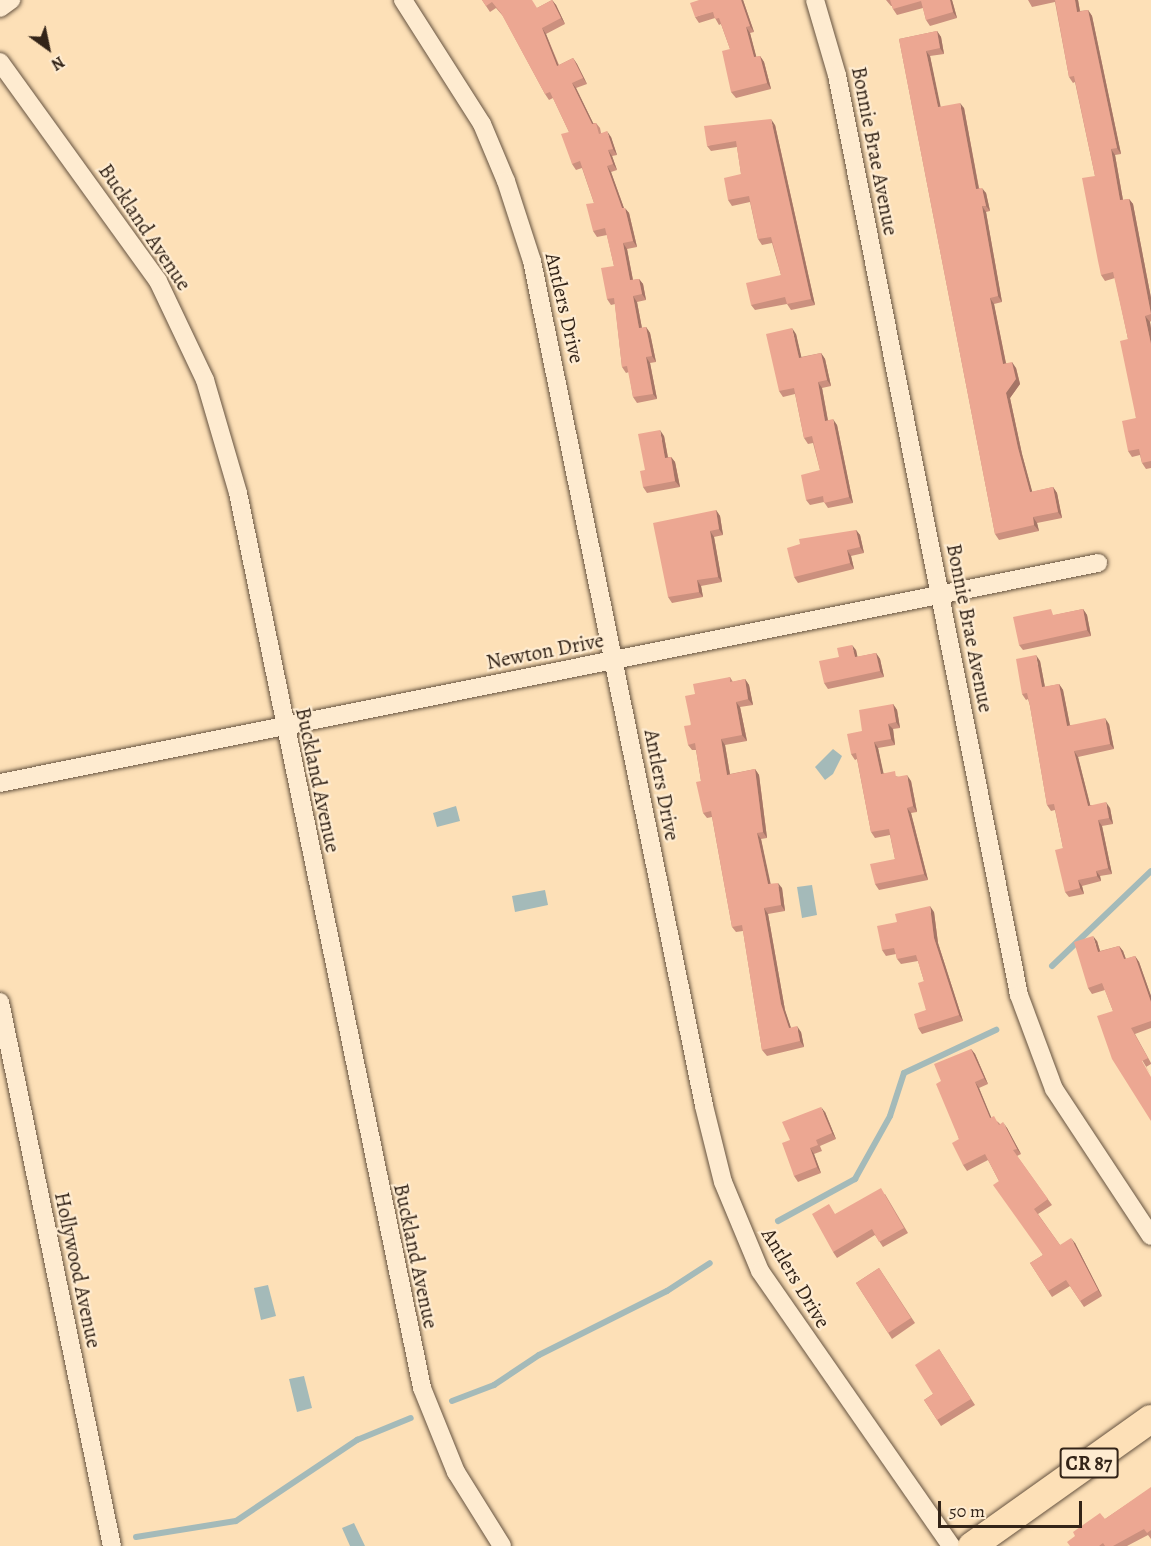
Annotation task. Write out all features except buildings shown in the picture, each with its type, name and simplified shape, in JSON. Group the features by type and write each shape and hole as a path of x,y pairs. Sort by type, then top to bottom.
{"main road":[{"name":"CR 87","path":"972,1546 1151,1419"}],"street":[{"path":"0,8 11,0"},
{"name":"Antlers Drive","path":"403,0 482,124 529,251 542,297 704,1106 725,1188 746,1241 777,1298 951,1546"},
{"name":"Bonnie Brae Avenue","path":"815,0 837,75 1028,1027 1054,1089 1076,1127 1151,1236"},
{"name":"Buckland Avenue","path":"0,62 158,281 190,344 208,390 238,493 284,726 422,1388 456,1472 502,1546"},
{"name":"Newton Drive","path":"0,783 1098,563"},
{"name":"Hollywood Avenue","path":"0,1002 112,1546"}],"shaded area":[{"path":"833,749 842,756 833,774 825,780 815,767"},
{"path":"456,806 460,821 437,827 433,813"},
{"path":"812,885 817,915 802,918 797,887"},
{"path":"545,890 548,905 515,912 512,896"},
{"path":"268,1285 276,1316 261,1320 254,1288"},
{"path":"304,1376 312,1408 297,1412 289,1379"},
{"path":"354,1523 365,1546 350,1546 342,1528"}],"waterway":[{"path":"1052,966 1151,871"},
{"path":"778,1221 855,1179 890,1116 904,1073 996,1030"},
{"path":"452,1401 494,1385 539,1355 667,1291 710,1263"},
{"path":"136,1537 236,1521 357,1440 411,1418"}]}
